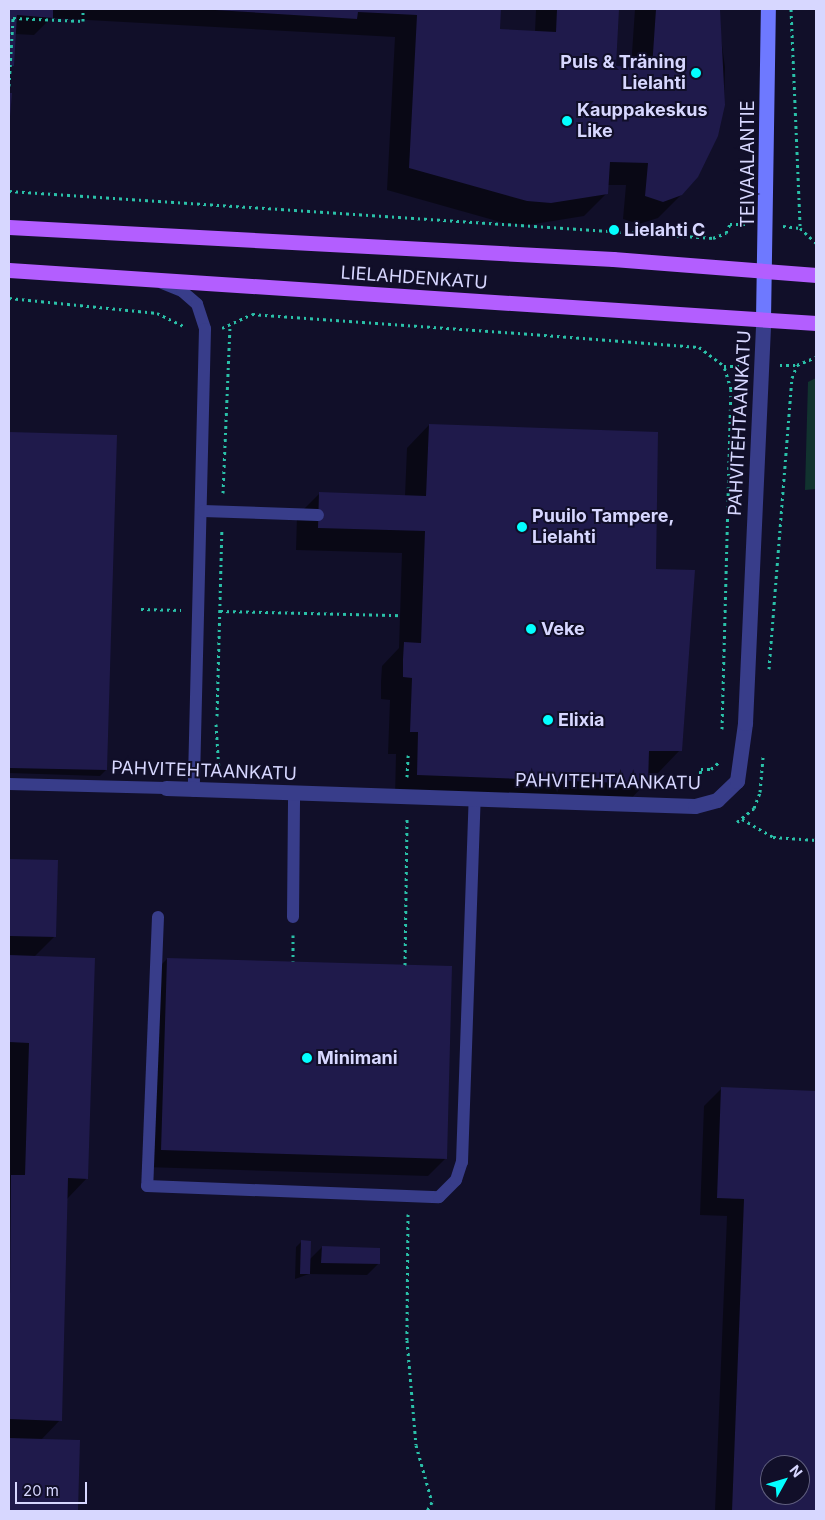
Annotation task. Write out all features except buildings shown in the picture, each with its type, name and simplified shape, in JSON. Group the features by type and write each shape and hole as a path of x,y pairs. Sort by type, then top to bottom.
{"main road":[{"name":"TEIVAALANTIE","path":"763,320 768,9"},
{"name":"LIELAHDENKATU","path":"9,227 765,270 816,275"},
{"name":"LIELAHDENKATU","path":"9,270 816,323"}],"street":[{"name":"PAHVITEHTAANKATU","path":"166,788 194,791 294,792 695,806 717,800 737,781 743,750 763,320"}],"lane":[{"path":"153,279 182,291 197,304 205,330 203,511 197,611 194,791"},
{"path":"203,511 318,515"},
{"name":"PAHVITEHTAANKATU","path":"9,784 166,788"},
{"path":"293,917 294,792"},
{"path":"158,917 146,1186 438,1197 456,1180 462,1162 475,798"}],"path":[{"path":"9,86 13,18 83,22 83,9"},
{"path":"791,9 800,228"},
{"path":"9,191 713,238 726,233 730,224"},
{"path":"9,298 157,313 176,325 205,330 230,325 252,314 699,347 724,366 797,365 816,356"},
{"path":"230,325 216,763 220,771 230,771"},
{"path":"769,674 792,378 797,365"},
{"path":"722,738 730,388 724,366"},
{"path":"141,609 402,615"},
{"path":"737,822 742,819 760,792 764,743"},
{"path":"405,965 408,755"},
{"path":"695,806 700,769 711,769 720,755"},
{"path":"397,777 407,777"},
{"path":"742,819 773,837 816,840"},
{"path":"293,917 293,961"},
{"path":"407,1196 411,1262 407,1340 416,1445 432,1502 427,1511"}],"green space":[{"path":"816,378 816,489 805,490 808,382"}],"place":[{"name":"Puls & Träning Lielahti","path":"696,73"},
{"name":"Kauppakeskus Like","path":"567,121"},
{"name":"Lielahti C","path":"614,230"},
{"name":"Puuilo Tampere, Lielahti","path":"522,527"},
{"name":"Veke","path":"531,629"},
{"name":"Elixia","path":"548,720"},
{"name":"Minimani","path":"307,1058"}]}
